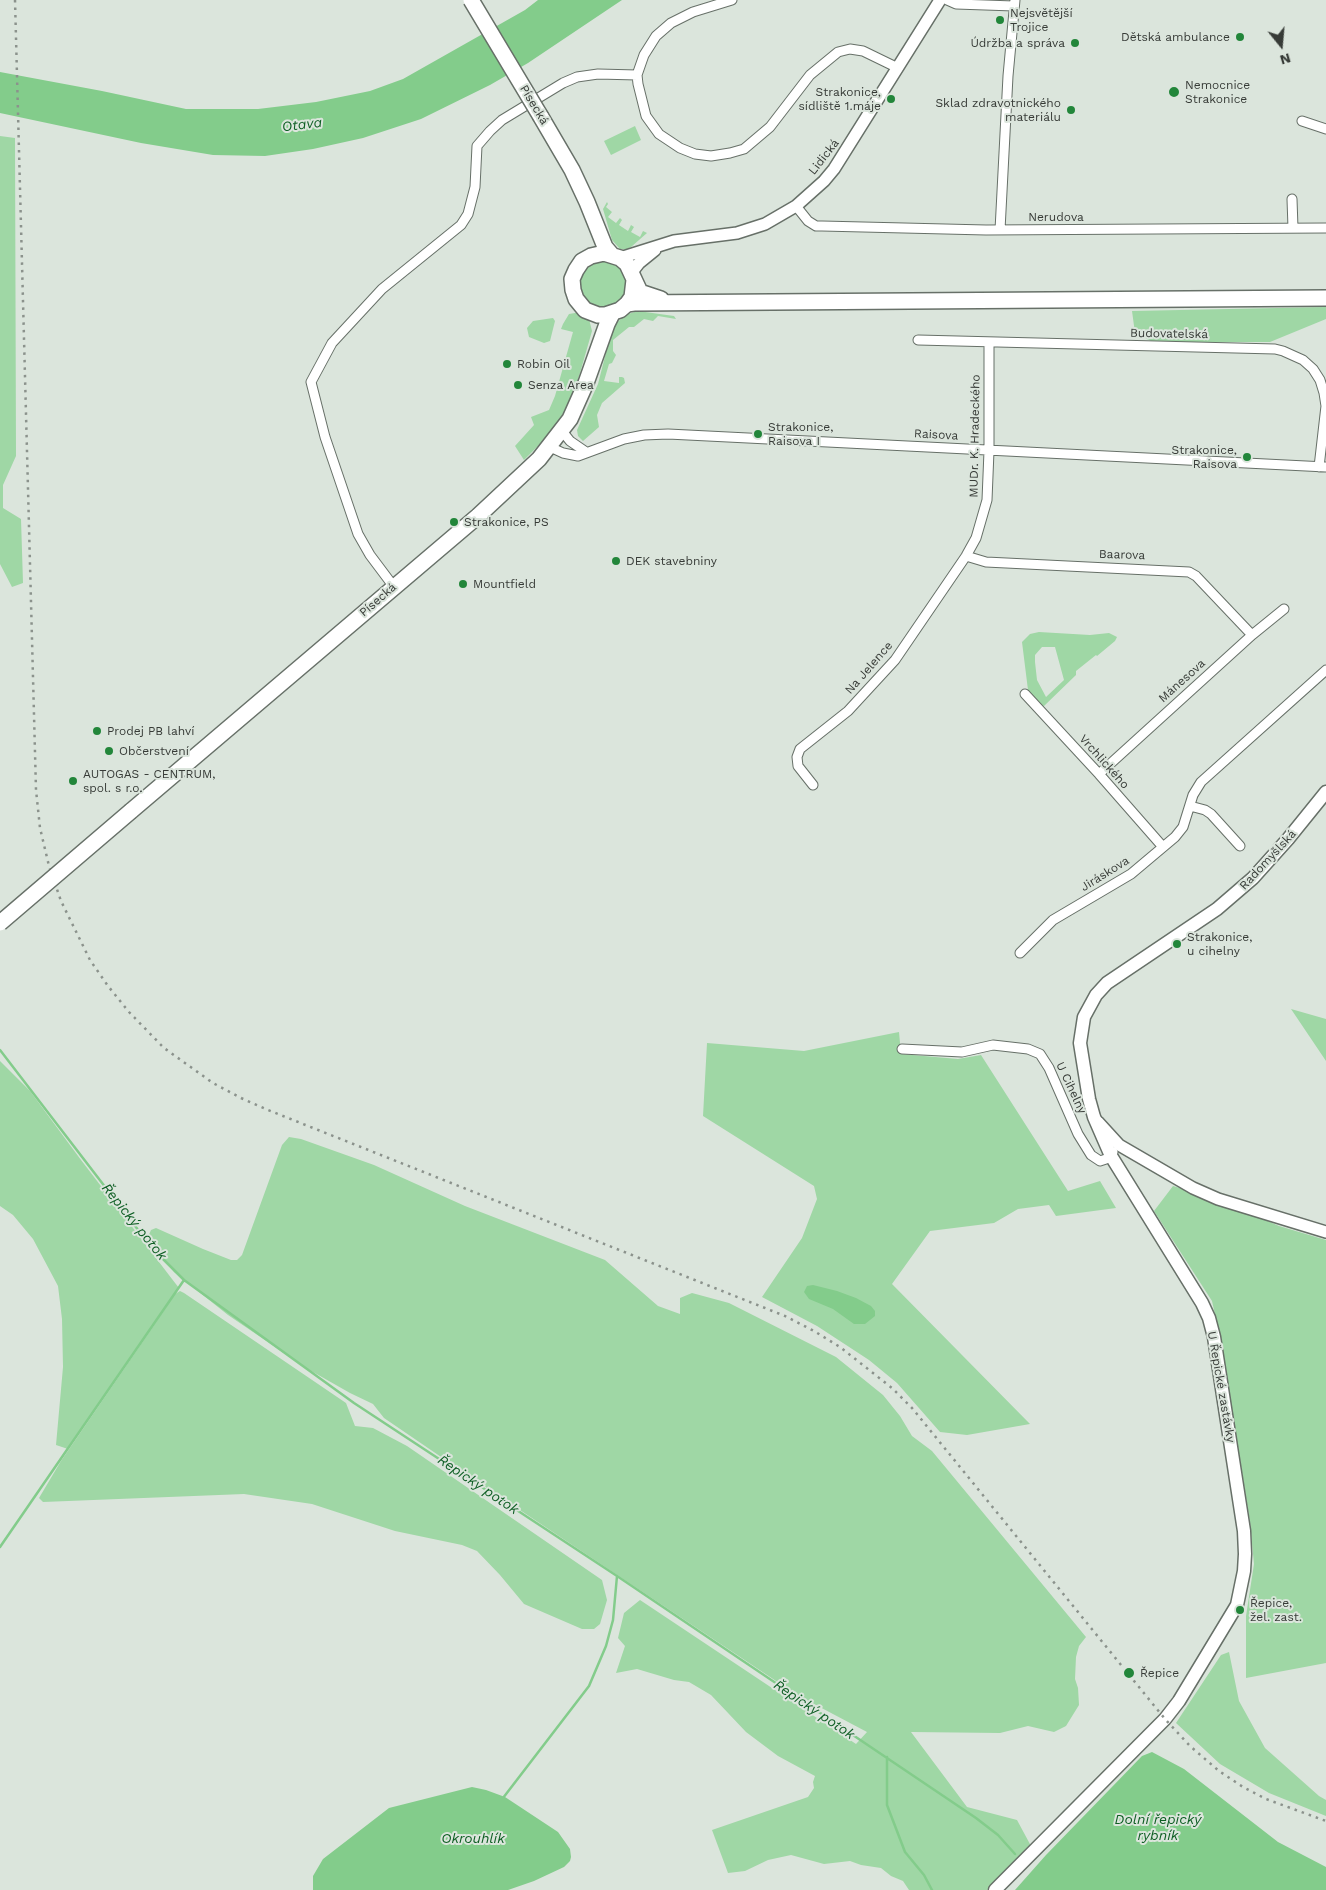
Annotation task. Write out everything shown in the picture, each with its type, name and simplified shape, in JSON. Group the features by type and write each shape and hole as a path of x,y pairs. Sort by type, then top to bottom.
{"main road":[{"name":"Písecká","path":"471,0 572,170 605,247 615,256"},
{"name":"Písecká","path":"591,213 594,238 591,256"},
{"path":"633,276 632,297 627,304 612,314 590,313 581,306 572,290 572,279 579,266 591,256 604,253 615,256 627,264 633,276 637,287 645,294 679,304"},
{"path":"627,304 1326,298"},
{"name":"Písecká","path":"590,313 596,329 593,363"},
{"name":"Písecká","path":"0,923 131,811 390,582 501,495 550,447 562,431 580,400 606,324 612,314"},
{"name":"Radomyšlská","path":"1115,1151 1094,1117 1080,1043 1084,1017 1096,995 1107,983 1217,909 1253,878 1326,792"},
{"name":"U Řepické zastávky","path":"995,1890 1125,1760 1176,1706 1237,1605 1244,1572 1245,1554 1242,1515 1214,1337 1209,1318 1115,1151"}],"street":[{"path":"732,0 693,12 671,23 656,36 644,55 637,75 646,116 659,134 680,148 695,154 711,156 730,153 744,148 770,127 810,76 838,52 850,49 863,51 898,68"},
{"name":"Lidická","path":"615,256 688,238 737,233 765,224 796,206 824,181 834,169 940,0"},
{"path":"947,0 956,4 1015,3 1008,85 1000,230"},
{"name":"Písecká","path":"390,582 370,555 358,534 325,437 311,382 332,343 382,289 461,225 468,214 475,188 478,146 490,131 502,120 563,83 577,77 598,74 637,75"},
{"path":"1302,122 1326,129"},
{"path":"1292,199 1292,228"},
{"name":"Nerudova","path":"796,206 805,219 816,226 1000,230 1326,228"},
{"name":"Lidická","path":"633,276 639,263 663,245"},
{"name":"Budovatelská","path":"918,340 1275,349 1294,355 1313,369 1320,380 1326,406 1322,467"},
{"name":"MUDr. K. Hradeckého","path":"966,556 976,538 987,500 989,342"},
{"path":"562,431 570,442 586,452"},
{"name":"Raisova","path":"550,447 578,456 631,438 644,435 668,434 1322,467"},
{"name":"Baarova","path":"966,556 986,562 1188,572 1196,576 1252,635"},
{"name":"Na Jelence","path":"813,785 798,766 797,757 800,749 848,711 895,660 966,556"},
{"name":"Mánesova","path":"1098,774 1252,635 1284,609"},
{"name":"Jiráskova","path":"1020,953 1052,920 1131,874 1180,832 1193,794 1201,782 1326,670"},
{"name":"Vrchlického","path":"1025,694 1163,847"},
{"path":"1190,806 1205,810 1211,814 1240,846"},
{"name":"U Cihelny","path":"902,1049 962,1052 993,1045 1028,1049 1040,1054 1049,1068 1078,1134 1091,1155 1100,1161 1115,1151"},
{"path":"1115,1151 1218,1199 1326,1232"}],"shaded area":[{"path":"635,126 641,140 611,155 604,141"},
{"path":"0,136 15,138 16,456 3,485 3,508 21,519 23,583 12,587 0,564"},
{"path":"607,202 606,207 612,212 608,217 616,223 620,218 622,220 619,225 628,231 631,225 634,227 631,232 640,237 643,231 647,233 627,249 620,249 612,240 603,209"},
{"path":"598,260 608,260 620,267 627,279 627,289 620,301 608,308 598,308 590,304 583,297 579,289 579,279 583,271 590,264"},
{"path":"1326,307 1326,319 1270,342 1153,342 1135,333 1132,311"},
{"path":"638,311 674,316 676,319 658,316 653,321 644,319 634,327 629,327 613,340 613,351 616,355 612,363 609,364 604,381 619,383 619,377 622,377 625,383 602,403 597,415 599,427 583,441 578,436 577,430 598,384 613,325 628,314"},
{"path":"581,312 589,319 592,331 572,396 560,419 547,437 524,460 515,446 534,425 531,417 549,410 555,396 573,332 561,329 569,314"},
{"path":"553,318 555,321 550,341 544,343 529,337 527,328 533,321"},
{"path":"1039,632 1090,635 1109,633 1117,637 1115,641 1097,656 1076,671 1076,675 1044,706 1028,690 1022,642 1030,634","holes":["1042,647 1055,647 1064,680 1046,697 1037,680 1035,655"]},
{"path":"1291,1009 1326,1019 1326,1061"},
{"path":"899,1032 901,1054 958,1059 981,1055 1068,1191 1100,1181 1116,1208 1056,1216 1049,1205 1018,1209 994,1223 930,1231 892,1284 1030,1424 967,1435 940,1432 897,1383 869,1360 817,1326 762,1297 802,1238 817,1199 814,1186 703,1116 707,1043 804,1051"},
{"path":"0,1061 30,1091 179,1288 175,1294 180,1291 184,1293 346,1403 355,1426 373,1428 407,1446 602,1580 607,1600 600,1624 594,1629 582,1629 524,1604 477,1551 462,1545 395,1531 312,1504 244,1494 43,1502 39,1498 61,1461 172,1299 68,1449 56,1445 63,1367 62,1319 58,1286 33,1239 13,1215 0,1206"},
{"path":"289,1137 301,1139 374,1165 465,1206 605,1260 658,1306 680,1314 680,1298 692,1293 729,1303 836,1357 883,1395 900,1416 912,1436 932,1451 1086,1637 1079,1646 1076,1657 1075,1679 1078,1688 1079,1705 1066,1726 1054,1732 1028,1726 1000,1733 911,1732 967,1807 1017,1820 1031,1846 987,1890 909,1890 903,1881 891,1876 881,1868 850,1861 824,1864 791,1855 768,1860 745,1871 728,1873 712,1830 808,1797 814,1788 815,1776 778,1756 746,1732 711,1695 689,1682 674,1680 637,1669 616,1673 625,1646 618,1638 624,1613 640,1600 856,1744 867,1732 797,1695 384,1418 373,1404 306,1368 228,1315 174,1272 148,1237 151,1230 156,1228 203,1249 231,1260 237,1260 242,1255 282,1145"},
{"path":"1173,1186 1218,1199 1279,1226 1326,1240 1326,1663 1246,1678 1246,1616 1254,1564 1250,1522 1221,1342 1212,1301 1154,1211"},
{"path":"1229,1652 1239,1701 1265,1748 1326,1800 1326,1816 1269,1793 1220,1764 1176,1723 1221,1655"}],"water":[{"name":"Otava","path":"538,0 622,0 528,63 490,85 421,119 363,138 313,149 265,156 213,155 141,143 0,113 0,72 186,109 258,109 316,102 370,91 403,79 525,10"},
{"path":"813,1285 856,1298 871,1306 875,1311 875,1316 865,1324 854,1324 833,1309 809,1299 804,1292 807,1286"},
{"name":"Dolní řepický rybník","path":"1152,1752 1184,1769 1278,1842 1326,1867 1326,1890 1015,1890 1046,1855 1142,1756"},
{"name":"Okrouhlík","path":"472,1787 505,1797 558,1832 570,1849 570,1861 564,1867 534,1881 508,1890 313,1890 313,1876 323,1859 389,1808"}],"waterway":[{"name":"Řepický potok","path":"0,1050 152,1248 184,1280 354,1403 617,1576 976,1818 998,1835 1015,1854"},
{"path":"0,1547 184,1280"},
{"path":"503,1798 589,1686 606,1646 613,1620 617,1576"},
{"path":"887,1757 887,1805 905,1852 924,1875 932,1890"}],"railway":[{"path":"15,0 36,790 40,828 49,866 61,901 90,960 108,986 129,1012 164,1048 213,1083 241,1098 785,1316 840,1347 892,1388 912,1408 1165,1719 1190,1746 1219,1771 1243,1787 1266,1799 1326,1821"}],"place":[{"name":"Nejsvětější Trojice","path":"1000,20"},
{"name":"Dětská ambulance","path":"1240,37"},
{"name":"Údržba a správa","path":"1075,43"},
{"name":"Nemocnice Strakonice","path":"1174,92"},
{"name":"Strakonice, sídliště 1.máje","path":"891,99"},
{"name":"Sklad zdravotnického materiálu","path":"1071,110"},
{"name":"Robin Oil","path":"507,364"},
{"name":"Senza Area","path":"518,385"},
{"name":"Strakonice, Raisova I","path":"758,434"},
{"name":"Strakonice, Raisova","path":"1247,457"},
{"name":"Strakonice, PS","path":"454,522"},
{"name":"DEK stavebniny","path":"616,561"},
{"name":"Mountfield","path":"463,584"},
{"name":"Prodej PB lahví","path":"97,731"},
{"name":"Občerstvení","path":"109,751"},
{"name":"AUTOGAS - CENTRUM, spol. s r.o.","path":"73,781"},
{"name":"Strakonice, u cihelny","path":"1177,944"},
{"name":"Řepice, žel. zast.","path":"1240,1610"},
{"name":"Řepice","path":"1129,1673"}]}
